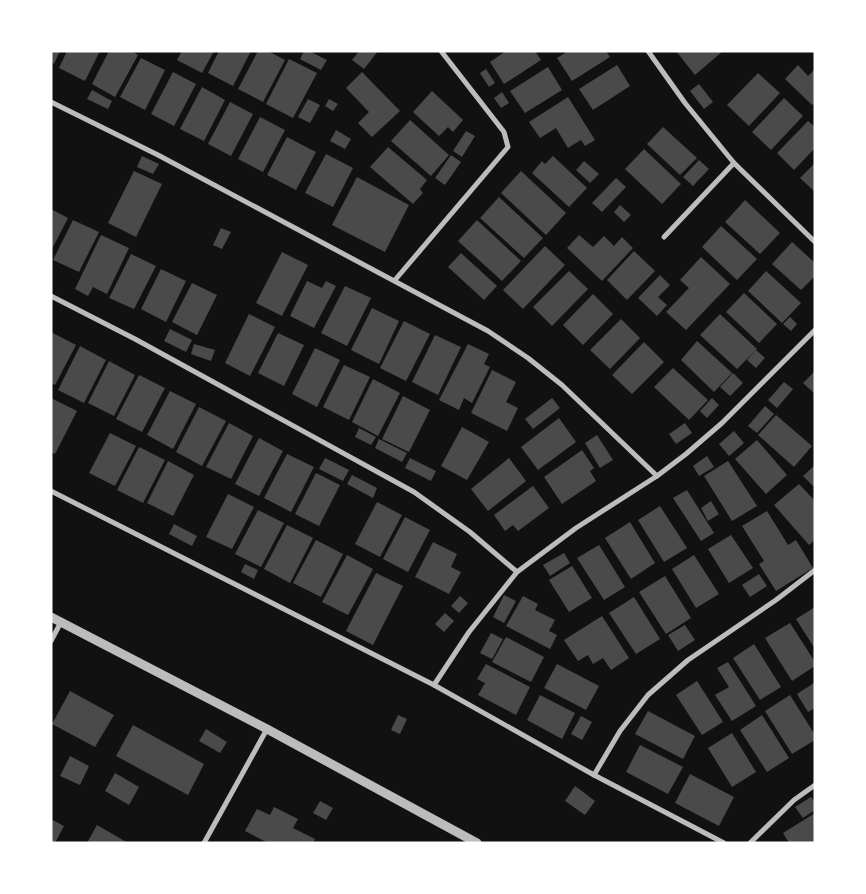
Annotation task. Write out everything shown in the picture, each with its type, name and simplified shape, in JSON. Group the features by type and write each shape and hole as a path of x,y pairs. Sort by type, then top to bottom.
{"street":[{"path":"395,280 508,147 504,132 441,51"},
{"path":"648,51 685,103 734,163 815,242"},
{"path":"51,102 158,155 488,331 528,358 562,386 657,476"},
{"path":"664,237 734,163"},
{"path":"51,296 135,338 414,492 470,532 517,572"},
{"path":"434,685 469,632 517,572 576,528 657,476 686,454 722,423 815,330"},
{"path":"51,491 434,685 594,775 724,843"},
{"path":"594,775 620,731 648,695 688,660 776,600 815,570"},
{"path":"51,617 267,729 472,842"},
{"path":"51,640 61,622"},
{"path":"204,843 267,729"},
{"path":"750,843 794,800 815,785"}],"building":[{"path":"51,51 60,51 54,64 51,62"},
{"path":"67,51 100,51 85,81 59,68"},
{"path":"109,51 132,51 138,55 115,97 92,84"},
{"path":"182,51 214,51 202,73 177,60"},
{"path":"219,51 251,51 233,86 208,73"},
{"path":"258,51 268,51 285,60 263,102 238,89"},
{"path":"304,51 309,51 327,60 321,70 300,59"},
{"path":"359,51 378,51 364,69 352,60"},
{"path":"506,51 535,51 541,60 504,84 490,62"},
{"path":"568,51 606,51 610,57 572,81 557,58"},
{"path":"676,51 723,51 695,75"},
{"path":"141,58 165,70 145,110 120,97"},
{"path":"289,59 317,73 293,118 266,104"},
{"path":"617,65 630,86 593,110 579,89"},
{"path":"798,65 808,76 815,69 815,102 812,105 785,79"},
{"path":"548,67 562,90 525,113 510,91"},
{"path":"486,69 495,83 489,87 480,73"},
{"path":"173,72 196,84 174,126 151,114"},
{"path":"362,72 400,111 372,137 358,123 369,112 346,88"},
{"path":"758,73 780,93 749,126 727,105"},
{"path":"699,84 713,102 704,109 690,91"},
{"path":"202,87 225,100 204,141 180,129"},
{"path":"92,90 112,101 108,109 87,99"},
{"path":"432,91 463,120 453,132 448,127 439,136 413,112"},
{"path":"502,92 509,103 501,108 494,98"},
{"path":"568,97 595,140 585,146 581,140 568,148 556,128 540,138 529,122"},
{"path":"784,98 803,116 771,150 752,132"},
{"path":"308,99 320,105 310,123 298,117"},
{"path":"329,99 338,104 333,111 325,106"},
{"path":"230,102 253,114 231,156 208,144"},
{"path":"260,117 285,130 263,172 238,159"},
{"path":"410,120 449,155 431,176 391,141"},
{"path":"808,121 815,127 815,148 794,170 777,153"},
{"path":"663,127 697,158 680,175 647,144"},
{"path":"336,130 351,139 345,149 330,141"},
{"path":"466,131 475,136 462,157 453,151"},
{"path":"287,137 316,152 296,190 267,175"},
{"path":"388,147 427,180 420,189 423,193 413,204 370,167"},
{"path":"644,149 681,184 662,204 625,169"},
{"path":"326,154 353,168 333,207 305,193"},
{"path":"451,155 461,162 445,185 435,178"},
{"path":"142,156 159,164 153,174 137,167"},
{"path":"553,156 587,188 569,207 532,173 542,161 545,164"},
{"path":"699,160 709,169 693,186 683,177"},
{"path":"584,161 599,174 590,183 576,170"},
{"path":"815,163 815,192 800,178"},
{"path":"134,171 162,184 136,237 108,223"},
{"path":"521,171 566,213 546,235 501,193"},
{"path":"357,177 409,205 385,252 332,225"},
{"path":"616,178 626,187 602,212 592,203"},
{"path":"499,197 543,238 524,258 480,218"},
{"path":"745,200 780,233 760,254 725,222"},
{"path":"620,205 631,215 624,222 614,212"},
{"path":"51,209 68,218 51,251"},
{"path":"73,220 99,232 79,272 53,260"},
{"path":"477,220 521,261 502,281 458,241"},
{"path":"721,226 757,259 737,280 702,247"},
{"path":"221,228 231,232 222,249 213,245"},
{"path":"101,235 129,248 107,294 93,287 88,296 75,289"},
{"path":"579,235 593,247 604,236 614,246 622,237 633,248 602,281 567,248"},
{"path":"792,242 815,263 815,276 801,290 772,264"},
{"path":"545,246 565,265 523,309 503,290"},
{"path":"634,251 655,271 627,300 607,280"},
{"path":"282,252 308,265 282,316 256,303"},
{"path":"461,253 497,286 484,300 448,267"},
{"path":"131,254 156,266 134,309 109,298"},
{"path":"701,257 730,284 686,330 666,312 689,288 680,280"},
{"path":"161,269 186,281 166,322 141,309"},
{"path":"569,271 588,289 552,326 533,307"},
{"path":"766,271 801,303 782,323 748,291"},
{"path":"660,275 670,285 658,297 667,305 657,316 638,298"},
{"path":"307,281 322,288 326,281 336,286 314,328 290,316"},
{"path":"192,283 217,295 197,335 172,322"},
{"path":"345,286 371,298 347,346 321,333"},
{"path":"744,293 777,324 759,343 726,312"},
{"path":"593,294 613,314 583,345 563,325"},
{"path":"372,308 399,321 379,364 351,350"},
{"path":"249,314 275,327 250,376 225,363"},
{"path":"720,314 757,349 737,369 700,335"},
{"path":"790,317 797,324 791,331 783,324"},
{"path":"621,319 640,338 610,369 590,350"},
{"path":"404,321 430,334 406,381 380,368"},
{"path":"170,329 192,340 186,352 164,341"},
{"path":"51,332 76,345 55,385 51,383"},
{"path":"278,333 304,345 284,386 258,373"},
{"path":"435,335 461,347 438,395 412,382"},
{"path":"697,341 732,373 714,392 681,360"},
{"path":"644,342 664,362 632,394 612,375"},
{"path":"194,344 215,350 211,361 191,354"},
{"path":"468,344 489,354 484,364 490,367 472,403 464,398 459,410 439,400"},
{"path":"80,346 106,360 84,403 58,390"},
{"path":"315,348 340,360 317,407 292,394"},
{"path":"756,350 765,358 756,368 747,360"},
{"path":"109,361 135,375 114,416 88,403"},
{"path":"344,365 370,377 349,420 323,407"},
{"path":"673,368 708,400 689,420 654,387"},
{"path":"492,370 516,382 506,402 518,408 507,431 471,413"},
{"path":"815,371 815,394 803,383"},
{"path":"733,373 743,383 730,396 720,387"},
{"path":"139,375 165,388 142,432 116,419"},
{"path":"373,379 400,393 378,436 352,422"},
{"path":"784,382 793,389 777,408 768,400"},
{"path":"170,391 196,404 173,449 147,435"},
{"path":"403,396 430,410 409,452 382,439"},
{"path":"51,398 77,411 55,454 51,452"},
{"path":"552,398 560,408 533,429 525,419"},
{"path":"712,398 719,405 707,418 700,411"},
{"path":"765,406 774,414 757,433 748,426"},
{"path":"199,407 226,421 202,466 176,452"},
{"path":"776,415 812,446 794,467 758,435"},
{"path":"559,418 576,442 538,470 521,447"},
{"path":"229,423 253,436 231,479 206,467"},
{"path":"685,423 692,433 676,444 669,434"},
{"path":"462,427 489,442 467,480 441,466"},
{"path":"359,428 376,437 371,445 355,437"},
{"path":"734,431 744,443 729,456 719,444"},
{"path":"110,433 136,446 115,486 89,473"},
{"path":"597,435 613,460 600,468 585,443"},
{"path":"259,438 283,451 259,496 235,484"},
{"path":"379,439 407,453 402,462 375,448"},
{"path":"757,440 787,475 766,494 735,459"},
{"path":"139,447 165,460 143,503 117,490"},
{"path":"582,450 594,468 590,471 596,481 562,504 544,477"},
{"path":"287,454 314,467 291,512 264,498"},
{"path":"707,456 714,467 699,476 693,466"},
{"path":"325,458 349,470 343,481 319,469"},
{"path":"410,458 436,471 431,481 405,468"},
{"path":"509,458 526,481 488,511 471,489"},
{"path":"168,461 194,475 173,516 147,503"},
{"path":"728,461 757,506 732,521 704,476"},
{"path":"815,465 815,484 813,486 803,476"},
{"path":"316,473 340,485 319,526 295,514"},
{"path":"352,475 377,488 373,498 347,484"},
{"path":"799,484 815,501 815,540 809,545 774,505"},
{"path":"533,486 549,508 518,531 513,525 505,531 494,515"},
{"path":"687,490 714,533 701,541 673,498"},
{"path":"228,494 254,507 232,549 206,537"},
{"path":"711,501 719,514 708,521 701,508"},
{"path":"377,502 402,515 380,557 355,544"},
{"path":"660,506 687,548 664,562 638,520"},
{"path":"258,510 284,523 261,567 235,554"},
{"path":"767,511 788,545 796,540 813,568 776,591 759,564 764,561 742,526"},
{"path":"405,517 430,530 408,572 383,559"},
{"path":"630,522 655,563 631,579 605,538"},
{"path":"174,524 197,536 192,546 169,534"},
{"path":"287,525 313,538 290,583 264,569"},
{"path":"731,535 753,568 729,583 708,549"},
{"path":"316,540 343,554 321,597 293,583"},
{"path":"433,542 457,554 451,567 461,572 449,594 415,577"},
{"path":"599,545 625,587 604,600 577,558"},
{"path":"564,553 570,563 550,576 543,565"},
{"path":"347,555 373,569 348,615 322,602"},
{"path":"694,555 719,594 696,608 672,569"},
{"path":"245,564 258,570 254,579 241,572"},
{"path":"572,566 592,598 569,612 549,580"},
{"path":"376,573 403,586 373,645 346,631"},
{"path":"759,574 767,586 750,597 742,585"},
{"path":"665,576 691,618 666,634 639,592"},
{"path":"504,595 516,601 504,623 493,617"},
{"path":"460,596 468,603 459,613 451,606"},
{"path":"523,596 538,604 535,610 555,620 549,631 557,635 550,649 506,626"},
{"path":"634,597 660,639 636,654 609,613"},
{"path":"815,607 815,649 796,619"},
{"path":"445,613 454,621 444,632 435,624"},
{"path":"602,616 629,658 611,670 603,658 593,664 588,655 578,661 564,640"},
{"path":"790,623 815,662 815,666 792,681 765,638"},
{"path":"685,625 695,640 678,651 668,635"},
{"path":"491,633 503,639 492,659 480,653"},
{"path":"506,637 544,657 531,682 492,662"},
{"path":"754,644 781,687 760,700 733,658"},
{"path":"728,662 756,706 732,721 715,695 729,687 717,668"},
{"path":"486,664 530,687 516,715 478,695 485,683 477,679"},
{"path":"557,664 599,686 586,710 544,688"},
{"path":"697,681 723,722 702,735 676,695"},
{"path":"814,683 815,708 808,712 797,694"},
{"path":"70,691 114,715 95,747 52,724"},
{"path":"540,695 575,713 562,739 527,720"},
{"path":"790,695 815,735 815,740 792,754 765,711"},
{"path":"648,711 695,736 683,759 635,734"},
{"path":"398,715 407,719 400,734 391,730"},
{"path":"762,715 789,758 767,772 740,730"},
{"path":"581,716 592,722 582,740 571,734"},
{"path":"133,725 204,764 188,795 116,756"},
{"path":"206,729 227,742 220,753 199,741"},
{"path":"732,733 756,772 732,787 708,748"},
{"path":"640,745 683,767 668,794 626,772"},
{"path":"70,756 89,766 80,785 60,776"},
{"path":"115,773 139,787 129,805 105,791"},
{"path":"690,774 734,797 719,826 675,803"},
{"path":"575,786 595,801 585,815 565,801"},
{"path":"811,797 815,802 815,810 803,818 795,807"},
{"path":"320,801 333,808 326,820 313,813"},
{"path":"274,807 298,819 293,828 315,839 313,843 268,843 245,831 257,809 270,815"},
{"path":"815,813 815,843 789,843 783,833"},
{"path":"51,819 64,826 55,843 51,842"},
{"path":"97,825 128,843 87,843"}]}
